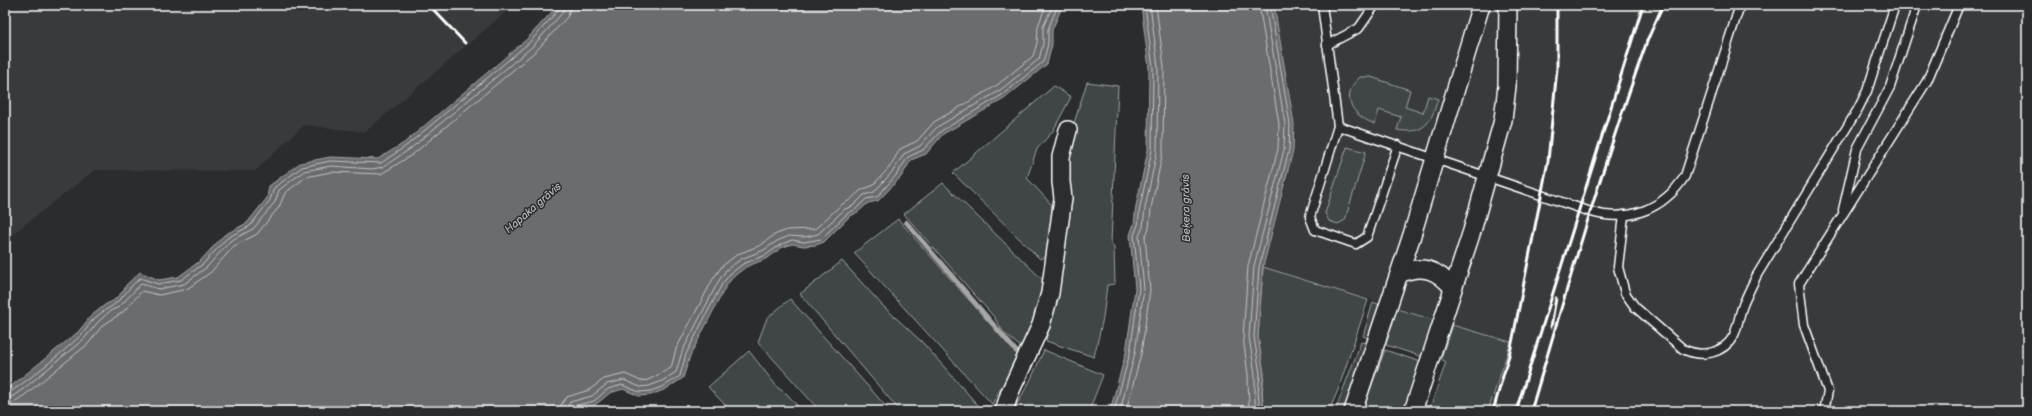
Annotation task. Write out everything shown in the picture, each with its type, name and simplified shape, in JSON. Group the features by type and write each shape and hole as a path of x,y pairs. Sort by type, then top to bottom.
{"street":[{"path":"1353,411 1423,199 1481,5"},
{"path":"1413,411 1476,217 1503,120 1507,86 1508,5"},
{"path":"1004,411 1010,392 1041,325 1050,293 1064,198 1061,182 1062,157 1068,130"},
{"path":"1399,274 1417,268 1424,269 1444,277 1453,288"}],"lane":[{"path":"1322,5 1338,126 1310,217 1315,230 1356,244 1366,237 1398,145"},
{"path":"1327,45 1359,28 1375,5"},
{"path":"1338,126 1398,145 1591,212 1624,215 1644,211 1663,202 1677,188 1685,176 1740,5"},
{"path":"1624,215 1618,267 1622,287 1629,300 1683,349 1693,353 1703,354 1724,347 1734,336 1744,302 1757,275 1858,109 1867,91 1895,5"},
{"path":"1841,217 1857,149 1890,86 1917,5"},
{"path":"1824,411 1828,391 1804,325 1799,284 1928,81 1959,5"}],"shaded area":[{"path":"5,5 514,5 365,132 304,125 255,171 95,170 5,240"},
{"path":"1274,5 2027,5 2027,411 1488,411 1510,342 1263,267 1288,177 1293,151 1294,124"},
{"path":"1360,77 1371,77 1410,90 1405,107 1423,113 1428,96 1438,99 1429,121 1420,129 1406,131 1397,130 1401,117 1379,110 1375,124 1360,116 1351,105 1349,98 1350,91"},
{"path":"1087,82 1118,86 1111,243 1114,248 1115,284 1107,285 1103,318 1094,357 1046,341 1058,278 1069,139"},
{"path":"1054,86 1071,97 1053,131 1037,149 1027,178 1052,205 1048,255 1040,259 953,173"},
{"path":"1347,147 1366,152 1345,220 1338,224 1329,221 1325,213"},
{"path":"943,183 1043,280 1036,319 1023,349 1004,333 994,317 904,214"},
{"path":"898,219 1019,357 992,404 854,253"},
{"path":"842,261 883,306 923,343 983,411 900,411 800,294"},
{"path":"1263,267 1368,300 1338,390 1329,411 1264,411 1262,392 1264,374 1258,337"},
{"path":"790,299 890,411 820,411 758,342 767,318"},
{"path":"1373,302 1380,305 1370,339 1363,336"},
{"path":"1397,309 1434,320 1423,357 1386,345"},
{"path":"1452,325 1511,342 1488,411 1429,411 1446,362 1441,359"},
{"path":"1361,342 1368,344 1344,411 1335,411"},
{"path":"1044,350 1103,375 1089,411 1013,411 1031,379"},
{"path":"1385,350 1421,362 1404,411 1362,411"},
{"path":"749,351 778,388 787,394 802,411 731,411 708,387"}],"water":[{"name":"Hapaka grāvis","path":"558,5 1063,5 1052,30 1052,45 1047,64 1004,99 943,134 926,154 911,160 901,177 878,201 868,203 857,213 850,216 824,242 816,245 804,246 792,244 781,248 768,258 746,267 733,277 726,286 690,356 683,378 666,389 651,395 639,396 623,389 610,393 595,405 571,411 5,411 5,391 78,332 91,316 106,304 113,301 124,290 126,285 140,272 159,280 178,277 200,261 224,235 247,223 267,198 269,186 300,163 330,157 378,159 404,143 527,39"},
{"name":"Beķera grāvis","path":"1141,5 1274,5 1294,124 1293,151 1263,267 1258,337 1264,374 1262,392 1264,411 1110,411 1126,352 1135,289 1130,235 1134,224 1136,206 1148,150 1149,68"}],"waterway":[{"path":"906,222 1016,351"}],"railway":[{"path":"429,5 465,43"},
{"path":"1493,411 1511,348 1548,161 1557,68 1557,5"},
{"path":"1516,411 1643,5"},
{"path":"1647,41 1663,5"},
{"path":"1531,411 1602,175 1649,36"},
{"path":"1551,327 1556,298"}]}
